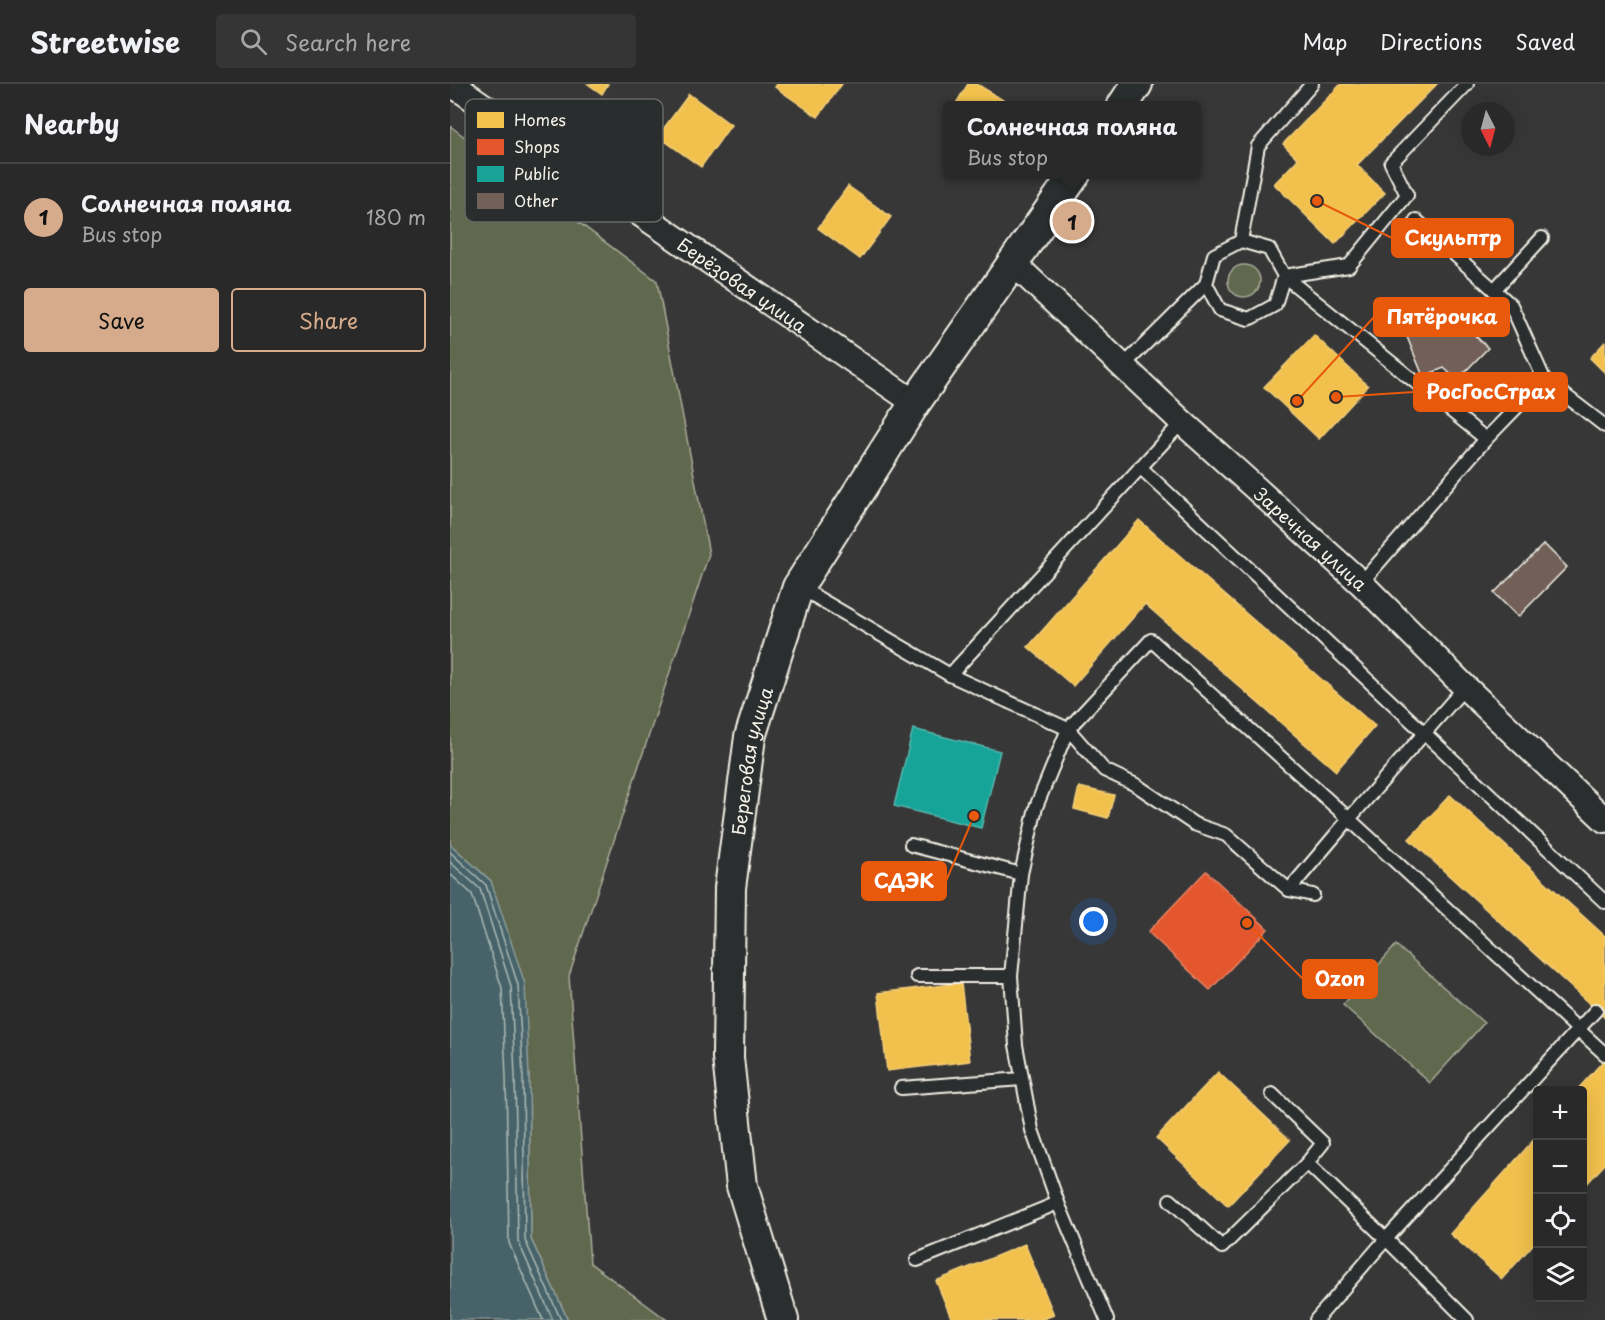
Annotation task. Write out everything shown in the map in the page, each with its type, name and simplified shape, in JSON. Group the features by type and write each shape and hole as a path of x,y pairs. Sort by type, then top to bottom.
{"street":[{"path":"1126,101 1137,84"},
{"name":"Берёзовая улица","path":"450,86 474,99"},
{"name":"Береговая улица","path":"783,1320 742,1186 728,1058 730,888 750,737 798,587 915,403 1072,179"},
{"name":"Берёзовая улица","path":"652,222 915,403"},
{"name":"Заречная улица","path":"1014,263 1182,422 1361,583 1465,687 1605,820"}],"lane":[{"path":"1241,241 1258,146 1312,84"},
{"path":"1284,276 1349,266 1407,195 1391,163 1467,84"},
{"path":"1416,220 1511,305 1544,379 1605,426"},
{"path":"1494,290 1542,238"},
{"path":"1123,366 1206,284 1214,255 1241,241 1269,249 1284,276 1486,439"},
{"path":"1206,284 1220,310 1249,319 1275,304 1284,276"},
{"path":"1361,583 1486,439 1544,379"},
{"path":"950,675 1182,422"},
{"path":"1140,467 1605,902"},
{"path":"798,587 950,675 1068,729 1104,770 1136,785 1194,824 1226,835 1289,890 1313,895"},
{"path":"1107,1320 1058,1203 1032,1130 1016,1045 1011,976 1021,874 1036,807 1068,729 1151,640 1605,1054"},
{"path":"1289,890 1465,687"},
{"path":"911,845 1021,874"},
{"path":"916,976 1011,976"},
{"path":"1316,1320 1386,1239 1596,1010"},
{"path":"901,1088 1022,1079"},
{"path":"1170,1200 1222,1247 1306,1163 1323,1143 1272,1094"},
{"path":"1306,1163 1467,1320"},
{"path":"917,1260 1058,1203"}],"green space":[{"path":"450,126 465,137 465,222 578,222 657,281 709,554 569,976 590,1263 667,1320 568,1320 531,1239 529,1076 491,881 450,844"},
{"path":"1244,265 1255,270 1260,281 1255,292 1244,297 1233,292 1228,281 1233,270"},
{"path":"1396,945 1484,1023 1430,1083 1343,1005"}],"water":[{"path":"450,844 491,881 525,984 529,1076 531,1239 568,1320 450,1320"}],"building: Homes":[{"path":"588,84 608,84 602,94"},
{"path":"777,84 842,84 818,117 775,87"},
{"path":"968,84 977,84 1005,101 957,101"},
{"path":"1341,84 1437,84 1357,165 1385,193 1335,244 1274,184 1298,159 1283,144"},
{"path":"689,94 731,125 701,167 663,140 663,129"},
{"path":"848,186 891,217 860,259 818,228"},
{"path":"1314,335 1368,386 1319,439 1264,387"},
{"path":"1605,342 1605,373 1590,358"},
{"path":"1139,520 1375,726 1336,771 1145,604 1073,686 1028,647"},
{"path":"1079,787 1114,795 1108,818 1074,809"},
{"path":"1450,795 1605,936 1605,1018 1409,839"},
{"path":"961,983 970,1061 887,1071 878,993"},
{"path":"1605,1059 1605,1164 1587,1184 1587,1086 1581,1086"},
{"path":"1218,1072 1290,1140 1228,1206 1156,1138"},
{"path":"1533,1141 1533,1245 1502,1279 1450,1234"},
{"path":"1025,1244 1054,1315 1040,1320 952,1320 936,1281"}],"building: Shops":[{"path":"1206,871 1268,929 1210,990 1148,932"}],"building: Public":[{"path":"913,729 1000,751 981,828 894,806"}],"building: Other":[{"path":"1453,314 1488,348 1457,380 1444,368 1423,376 1405,332"},
{"path":"1544,544 1567,567 1518,617 1494,593"}],"place":[{"name":"Скульптр","path":"1317,201"},
{"name":"Солнечная поляна","path":"1072,221"},
{"name":"РосГосСтрах","path":"1336,397"},
{"name":"Пятёрочка","path":"1297,401"},
{"name":"СДЭК","path":"974,816"},
{"name":"Ozon","path":"1247,923"}]}
